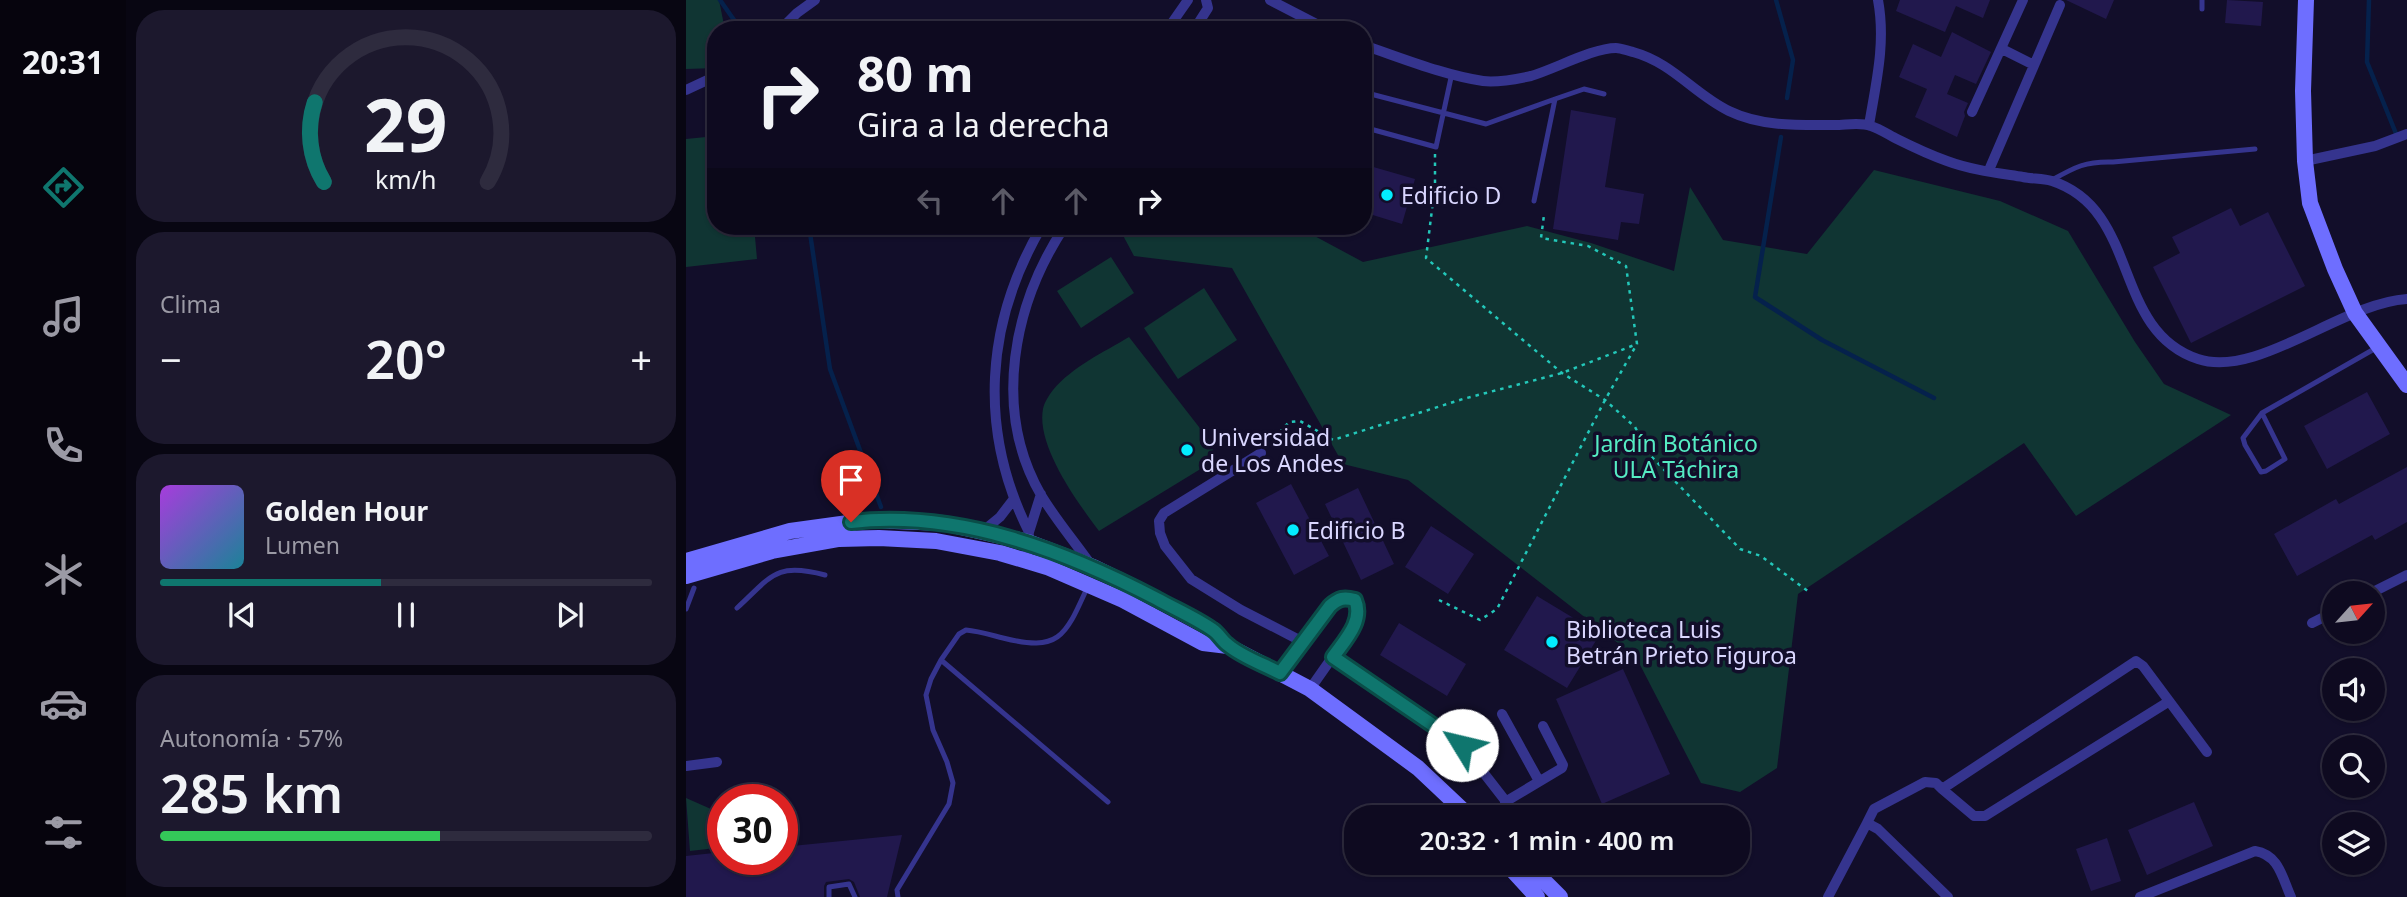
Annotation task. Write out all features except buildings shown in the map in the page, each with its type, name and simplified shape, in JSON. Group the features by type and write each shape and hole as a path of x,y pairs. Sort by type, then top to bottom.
{"street":[{"path":"789,21 815,0"},
{"path":"1173,21 1188,0"},
{"path":"1200,21 1209,8 1206,0"},
{"path":"1270,0 1311,21"},
{"path":"1869,125 1880,72 1881,25 1878,0"},
{"path":"1972,112 2023,0"},
{"path":"2306,0 2305,161 2310,203 2355,313 2407,385"},
{"path":"1989,170 2060,5"},
{"path":"1372,48 1486,82 1527,76 1590,53 1616,48 1646,56 1668,66 1727,110 1750,119 1798,126 1869,125 1947,161 2052,180 2081,195 2095,207 2107,223 2137,298 2154,328 2180,350 2199,359 2225,362 2249,359 2355,313 2407,299"},
{"path":"2002,49 2034,65"},
{"path":"686,90 707,80"},
{"path":"2305,161 2375,146 2407,134"},
{"path":"1029,537 1013,500 1000,445 995,409 996,356 1002,317 1012,285 1037,235"},
{"path":"1059,235 1049,250 1024,309 1014,367 1013,405 1017,429 1030,471 1041,495 1093,568"},
{"path":"1261,453 1164,513 1159,521 1160,533 1166,546 1191,579 1241,610 1303,642"},
{"path":"1026,560 1029,537 1041,495"},
{"path":"983,531 1000,517 1013,500"},
{"path":"686,561 759,538 831,524 870,520 943,523 1029,537 1214,630 1228,646"},
{"path":"690,582 772,551 839,539 936,541 1026,560 1089,584 1203,643 1228,646 1310,689 1418,768 1457,805"},
{"path":"2385,586 2407,575"},
{"path":"1280,673 1338,599 1345,597 1355,600 1359,612 1355,625 1310,689"},
{"path":"2312,624 2322,619"},
{"path":"1333,657 1462,745 1508,805"},
{"path":"1942,789 2136,662 2143,666 2207,752"},
{"path":"1828,897 1874,809 1925,782 1936,783 1974,816 1985,816 2168,702"},
{"path":"1502,714 1539,781"},
{"path":"1505,802 1563,765 1543,726"},
{"path":"686,766 717,762"},
{"path":"1867,823 1878,829 1948,897"},
{"path":"2140,897 2255,850 2268,853 2275,862 2291,897"},
{"path":"1517,875 1537,897"},
{"path":"1538,875 1560,897"}],"lane":[{"path":"2202,0 2202,9"},
{"path":"1372,129 1436,147 1452,73"},
{"path":"1372,94 1486,124 1584,89 1604,94"},
{"path":"1534,201 1555,99"},
{"path":"2052,180 2092,161 2113,162 2255,149"},
{"path":"2262,413 2285,459 2261,472 2243,438 2262,413 2380,345"},
{"path":"737,608 774,575 789,569 802,569 825,575"},
{"path":"686,609 690,582"},
{"path":"898,897 897,890 949,804 953,783 933,730 926,695 941,660 959,634 965,630 1015,641 1040,644 1051,642 1063,633 1089,584"},
{"path":"941,660 1108,802"},
{"path":"829,897 829,887 849,884 855,897"}],"path":[{"path":"1436,147 1435,185 1426,258 1562,373 1605,400 1635,427 1650,455 1740,549 1761,556 1809,592"},
{"path":"1439,600 1480,620 1497,609 1605,400 1637,344 1626,266 1588,246 1541,238 1544,215"},
{"path":"1261,453 1289,422 1300,421 1333,440 1463,399 1562,373 1637,344"}],"green space":[{"path":"686,0 719,0 723,21 707,21 707,68 686,69"},
{"path":"707,137 707,235 755,235 757,259 686,267 686,139"},
{"name":"Jardín Botánico ULA Táchira","path":"1874,170 2000,201 2068,231 2135,342 2164,384 2231,415 2076,516 2024,443 1798,594 1777,768 1740,792 1701,783 1636,657 1408,480 1343,464 1232,268 1134,256 1123,235 1313,235 1363,262 1527,226 1591,243 1674,271 1690,187 1723,240 1807,254"},
{"path":"1111,257 1134,293 1081,328 1057,291"},
{"path":"1204,288 1237,340 1178,379 1144,328"},
{"path":"1129,337 1213,445 1212,462 1099,531 1070,490 1052,456 1046,440 1043,409 1051,392 1069,374"},
{"path":"686,798 707,807 707,849 690,851"}],"waterway":[{"path":"720,0 735,21"},
{"path":"1776,0 1793,60 1787,98"},
{"path":"2369,0 2367,62 2397,136"},
{"path":"1781,137 1755,297 1822,340 1934,398"},
{"path":"810,235 830,369 881,507"}],"place":[{"name":"Edificio D","path":"1387,195"},
{"name":"Universidad de Los Andes","path":"1187,450"},
{"name":"Edificio B","path":"1293,530"},
{"name":"Biblioteca Luis Betrán Prieto Figuroa","path":"1552,642"}],"route":[{"path":"851,522 870,520 943,523 1028,542 1140,590 1214,630 1228,646 1280,673 1330,606 1345,597 1355,600 1359,612 1355,625 1333,657 1462,745"}]}
